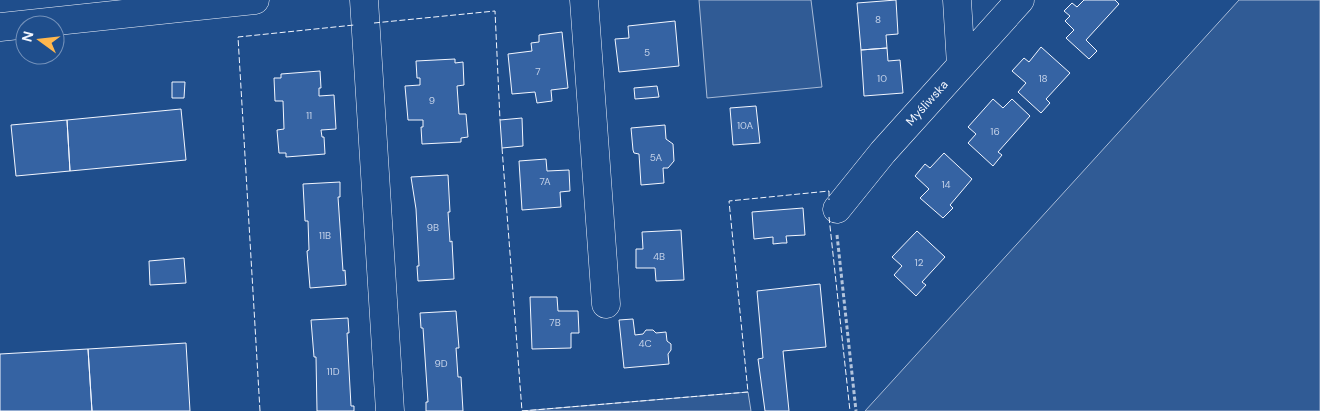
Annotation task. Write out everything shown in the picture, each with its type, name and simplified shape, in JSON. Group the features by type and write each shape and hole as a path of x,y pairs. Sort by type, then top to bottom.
{"street":[{"path":"0,27 255,0"},
{"path":"364,0 390,411"},
{"path":"584,0 606,304"},
{"path":"957,0 961,65"},
{"name":"Myśliwska","path":"837,209 883,152 1020,0"}],"path":[{"path":"837,209 836,226 856,411"}],"shaded area":[{"path":"699,0 811,0 822,87 707,98"},
{"path":"1239,0 1320,0 1320,411 865,411"},
{"path":"748,392 751,411 522,411"}],"building":[{"path":"896,0 898,34 886,35 887,48 861,50 857,3"},
{"path":"1084,0 1115,0 1119,4 1086,40 1097,51 1089,59 1066,38 1074,30 1065,21 1070,16 1064,11 1072,3 1077,7"},
{"path":"675,21 679,66 619,72 615,39 629,38 628,26"},
{"path":"562,32 568,88 551,90 552,101 537,103 535,92 512,94 508,54 532,51 531,43 539,42 539,35"},
{"path":"1041,47 1070,73 1046,99 1050,103 1041,113 1018,92 1026,83 1012,71 1024,58 1029,62"},
{"path":"887,48 888,61 900,60 903,93 864,96 861,50"},
{"path":"455,59 455,63 463,62 464,85 457,86 459,114 466,114 468,137 461,138 461,142 422,144 421,127 423,127 423,120 408,120 405,86 420,85 420,78 417,78 416,61"},
{"path":"320,71 321,88 319,88 319,96 334,95 336,129 321,130 322,137 324,137 325,154 286,157 286,153 279,153 277,130 284,129 283,101 275,101 274,78 281,78 281,74"},
{"path":"172,82 185,82 184,98 172,98"},
{"path":"657,86 659,97 635,99 634,88"},
{"path":"993,99 1003,108 1012,99 1030,116 998,152 1002,155 993,166 968,143 976,134 968,127"},
{"path":"756,106 760,143 733,145 730,108"},
{"path":"181,109 186,160 70,171 67,120"},
{"path":"522,118 523,146 502,148 500,120"},
{"path":"67,120 70,171 16,176 11,125"},
{"path":"665,125 666,139 673,144 674,161 668,168 663,168 664,183 641,185 639,154 634,153 633,150 631,128"},
{"path":"944,153 972,179 950,205 953,208 943,218 920,198 929,189 915,176 925,164 930,168"},
{"path":"546,159 547,171 569,170 570,191 560,192 561,207 522,210 519,161"},
{"path":"448,175 450,212 448,212 454,279 418,281 416,209 411,177"},
{"path":"340,182 340,197 338,197 343,271 345,270 346,285 310,288 307,251 309,250 308,221 305,221 303,184"},
{"path":"803,208 805,235 786,236 787,243 773,244 773,237 754,239 752,212"},
{"path":"681,230 684,280 656,281 655,268 636,268 636,249 643,249 642,232"},
{"path":"917,231 945,257 922,282 926,285 916,296 894,275 902,266 892,257"},
{"path":"184,258 186,283 150,285 149,261"},
{"path":"820,284 826,347 783,351 789,411 765,411 758,359 763,358 757,291"},
{"path":"530,297 557,297 558,311 578,311 579,333 571,333 571,348 532,349"},
{"path":"456,311 459,348 456,348 458,377 461,377 463,411 426,411 426,402 428,402 423,328 421,328 420,313"},
{"path":"348,318 349,333 347,333 351,406 354,406 354,411 317,411 316,357 314,357 311,320"},
{"path":"633,319 635,335 643,334 646,330 653,330 656,333 666,332 667,341 671,344 671,350 668,354 669,364 624,368 619,320"},
{"path":"186,343 190,411 92,411 88,349"},
{"path":"88,349 92,411 0,411 0,354"}],"fence":[{"path":"374,23 495,11 500,120"},
{"path":"260,411 238,37 354,25"},
{"path":"502,148 522,411 748,392 729,201 829,191 829,200"},
{"path":"829,217 850,411"}]}
